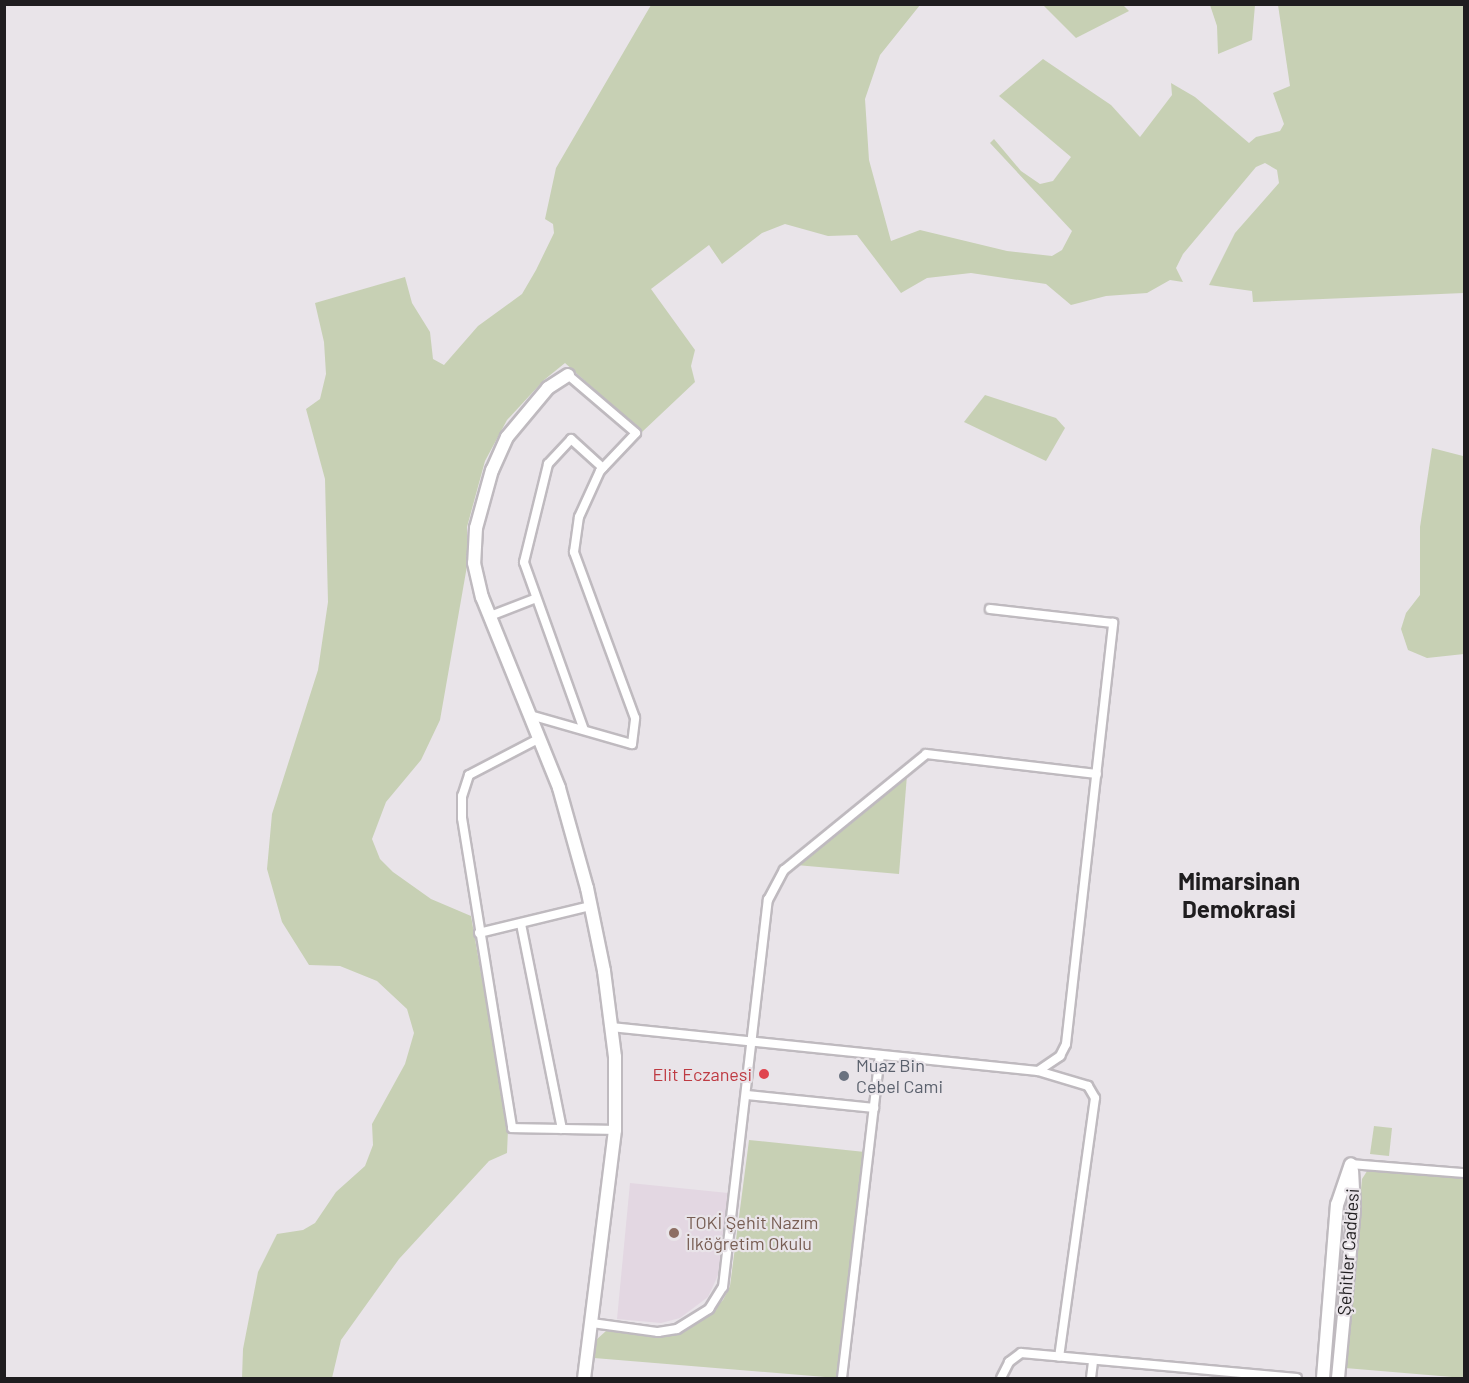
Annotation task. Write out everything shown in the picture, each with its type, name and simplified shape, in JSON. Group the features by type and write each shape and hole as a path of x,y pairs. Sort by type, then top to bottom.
{"street":[{"path":"530,715 632,744 635,717 574,552 579,517 603,468 636,433 568,375 548,388 528,409 507,438 492,470 476,528 474,563 490,616 559,788 591,906 611,1028 615,1130 584,1378"},
{"path":"584,730 534,599 524,562 548,464 571,439 603,468"},
{"path":"490,616 534,599"},
{"path":"990,609 1113,623 1066,1044 1050,1065 1038,1071"},
{"path":"540,738 469,775 462,818 512,1128 615,1130"},
{"path":"591,1323 658,1332 694,1321 709,1309 723,1287 768,900 774,884 784,870 926,754 1097,774"},
{"path":"479,933 591,906"},
{"path":"521,924 562,1129"},
{"path":"611,1028 1038,1071 1088,1086 1095,1098 1059,1357"},
{"path":"842,1378 880,1056"},
{"path":"747,1095 874,1108"},
{"path":"1351,1164 1464,1173"},
{"name":"Şehitler Caddesi","path":"1323,1378 1337,1205 1351,1164"},
{"name":"Şehitler Caddesi","path":"1338,1378 1354,1208 1351,1164"},
{"path":"1001,1378 1009,1362 1021,1353 1202,1374 1298,1378"},
{"path":"1091,1378 1093,1361"}],"shaded area":[{"name":"TOKİ Şehit Nazım İlköğretim Okulu","path":"630,1183 728,1193 719,1273 708,1297 680,1318 661,1323 617,1319"}],"green space":[{"path":"651,5 920,5 880,55 865,99 869,160 891,241 920,230 1007,251 1052,256 1062,250 1072,231 990,143 994,139 1021,171 1040,184 1053,181 1071,157 999,96 1043,59 1111,105 1140,137 1172,95 1171,83 1195,97 1249,143 1256,137 1280,131 1284,124 1273,93 1290,86 1278,5 1464,5 1464,293 1253,302 1252,291 1209,285 1235,233 1279,183 1277,170 1265,163 1256,167 1183,254 1176,268 1183,282 1170,280 1147,293 1106,296 1071,305 1046,284 971,273 927,278 901,293 857,235 828,236 785,224 762,233 722,264 709,245 651,289 695,350 691,366 695,382 642,432 565,363 544,380 507,420 485,461 467,527 467,566 440,720 421,760 386,802 372,839 380,859 393,872 431,899 471,916 508,1129 507,1153 489,1161 399,1259 341,1340 332,1378 242,1378 243,1349 258,1272 277,1234 303,1230 315,1223 336,1192 365,1166 373,1145 372,1124 405,1064 414,1033 407,1009 377,981 340,966 309,965 282,922 267,869 272,814 318,670 328,602 325,479 306,409 320,399 326,374 324,342 315,303 405,277 412,303 430,332 433,359 444,365 478,326 522,294 536,270 554,233 553,224 545,219 556,168"},
{"path":"1043,5 1123,5 1129,11 1076,38"},
{"path":"1210,5 1255,5 1252,40 1218,54 1217,26"},
{"path":"985,395 1056,418 1065,428 1046,461 964,422"},
{"path":"1432,448 1463,456 1464,460 1464,654 1427,658 1408,650 1401,629 1406,613 1420,595 1420,527"},
{"path":"907,775 899,874 796,865"},
{"path":"1374,1126 1392,1128 1389,1156 1370,1154"},
{"path":"749,1140 865,1152 837,1378 594,1358 596,1340 606,1331 666,1336 699,1322 723,1300 730,1286"},
{"path":"1369,1168 1464,1172 1464,1378 1345,1368 1362,1179"}],"place":[{"name":"Elit Eczanesi","path":"764,1074"},
{"name":"Muaz Bin Cebel Cami","path":"844,1076"},
{"name":"TOKİ Şehit Nazım İlköğretim Okulu","path":"674,1233"}],"district":[{"name":"Mimarsinan Demokrasi","path":"1239,895"}]}
